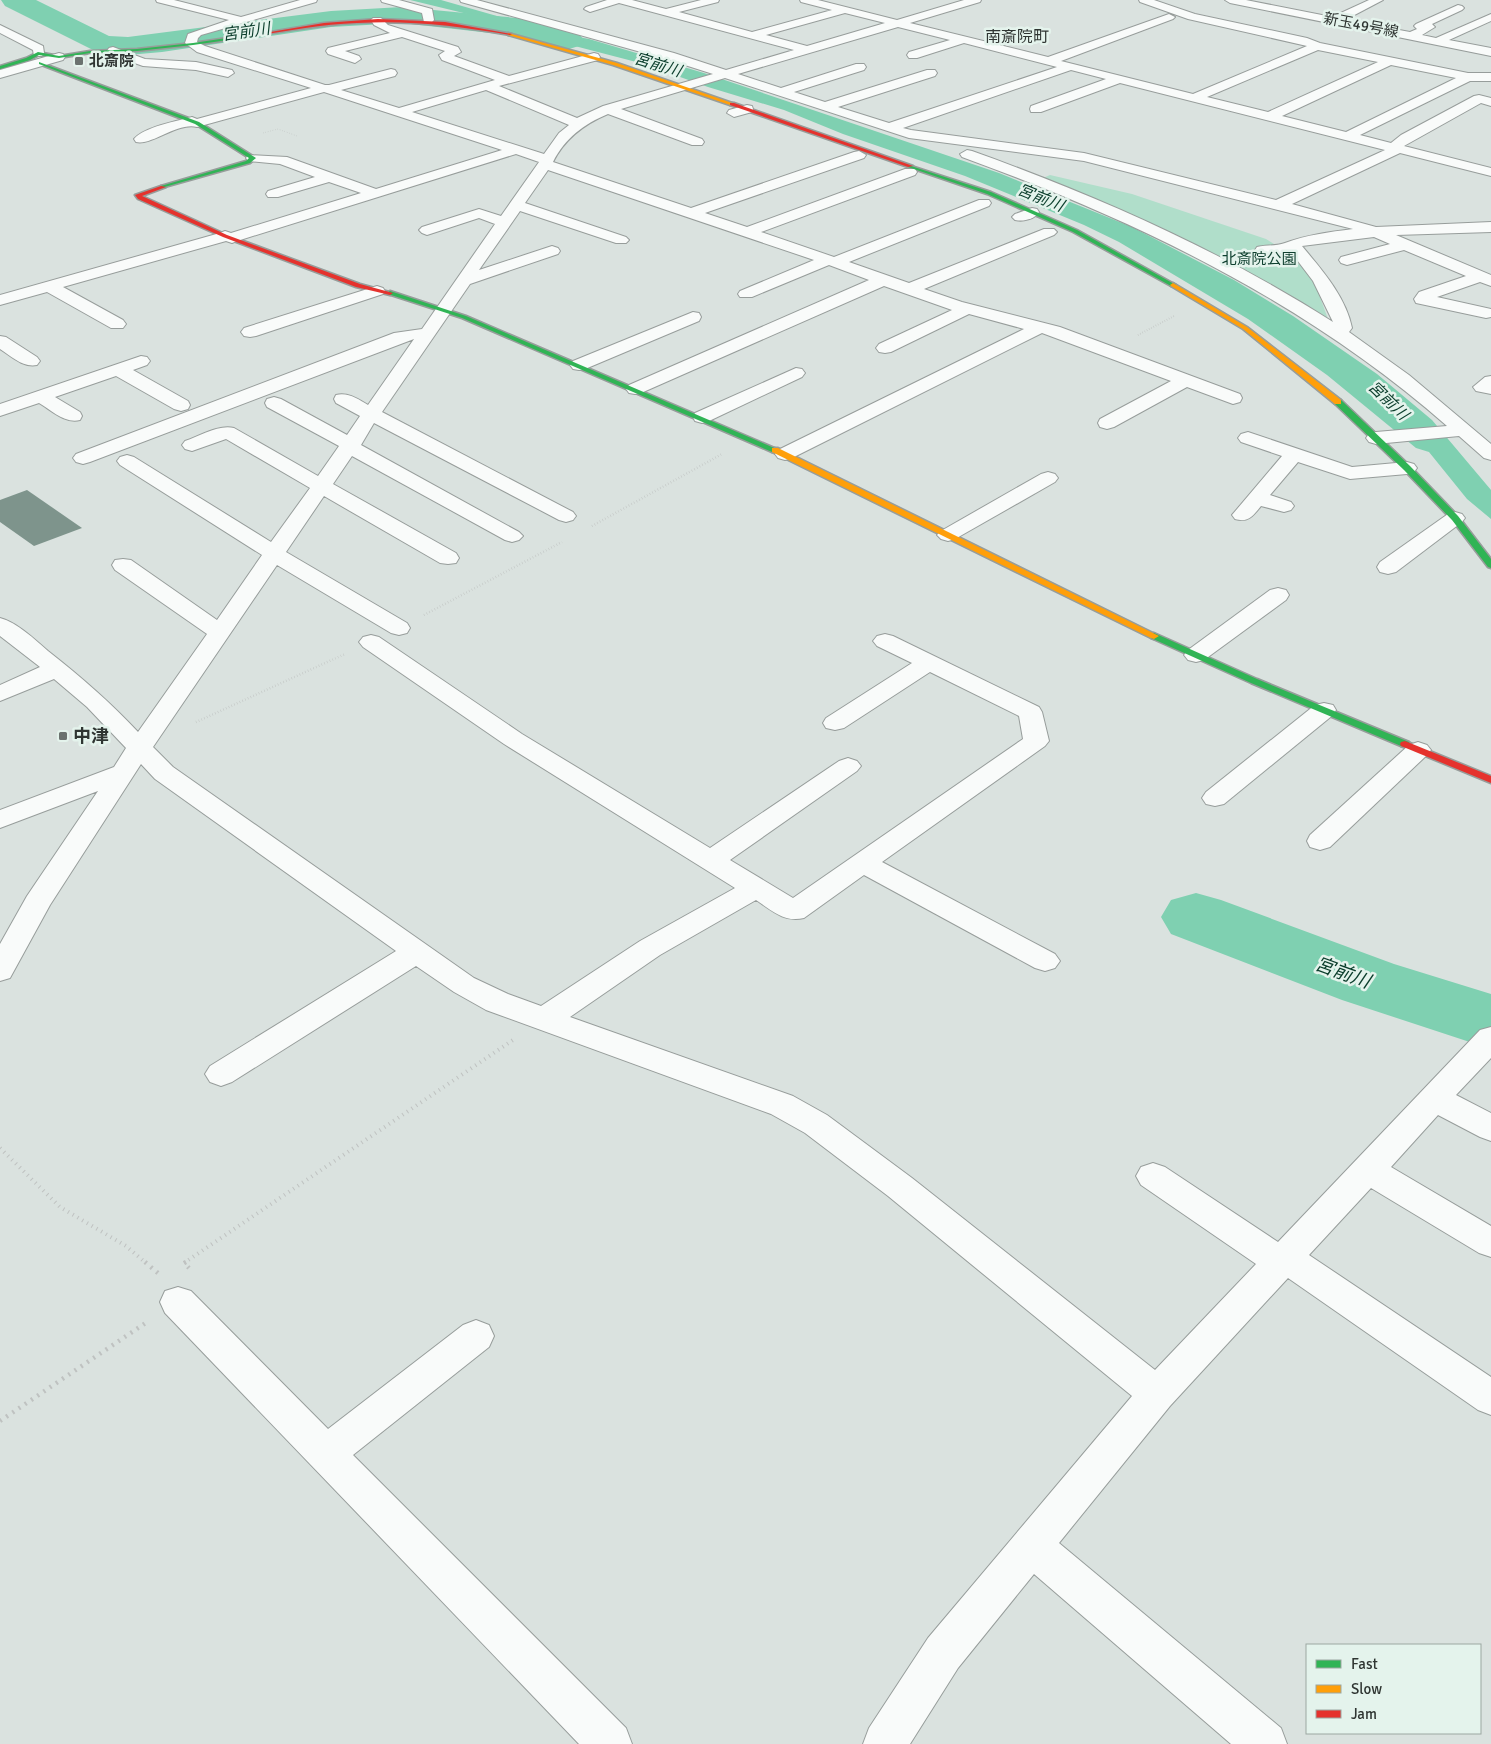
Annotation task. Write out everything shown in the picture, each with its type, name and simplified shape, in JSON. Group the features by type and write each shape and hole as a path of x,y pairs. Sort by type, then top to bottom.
{"street":[{"path":"161,0 242,21"},
{"path":"192,41 242,21 309,0"},
{"path":"386,0 423,9 432,22"},
{"path":"464,0 596,34 726,74 866,121 886,121 1072,66"},
{"path":"484,5 504,0"},
{"path":"590,10 618,0 807,50"},
{"path":"652,19 714,0"},
{"path":"0,971 37,903 132,759 518,205 564,136 579,124 608,109 976,0"},
{"path":"1144,0 1178,14 1307,42 1317,46 1468,77 1491,77"},
{"name":"新玉49号線","path":"1230,0 1491,52"},
{"path":"1336,20 1378,0"},
{"path":"791,6 807,1 826,5 845,5 962,40 1196,96 1396,149 1489,170"},
{"path":"752,35 845,5"},
{"path":"1302,14 1318,7"},
{"path":"1411,36 1429,28 1420,26 1458,8"},
{"path":"1049,61 1166,18 1140,15"},
{"path":"1428,50 1490,17"},
{"path":"377,20 380,25 454,50 454,52 445,55 446,57 508,80"},
{"path":"0,56 59,57 377,20 432,22 522,37 594,57 684,86 725,107 747,109 949,178 1117,253 1202,301 1244,328 1298,369 1381,438 1455,518 1491,565"},
{"path":"678,26 697,21"},
{"path":"719,26 737,21"},
{"path":"0,28 40,49 35,58 0,74"},
{"path":"596,34 615,29"},
{"path":"332,59 350,57 332,51 404,33"},
{"path":"622,42 641,37"},
{"path":"913,55 962,40"},
{"path":"192,41 201,49 328,88 515,150 966,309 1040,327 1108,350 1233,398"},
{"path":"1196,96 1317,46"},
{"path":"113,51 142,62 196,66 231,74 258,67"},
{"path":"388,122 487,86 594,57"},
{"path":"0,68 35,58 194,122 253,158 282,160 377,194"},
{"path":"1271,116 1390,61"},
{"path":"779,93 860,67"},
{"path":"282,75 301,70"},
{"path":"141,139 158,131 391,73"},
{"path":"824,108 931,73"},
{"path":"1348,136 1468,77"},
{"path":"1036,109 1121,78"},
{"path":"487,86 579,124"},
{"path":"1278,205 1396,149 1406,138 1478,99 1491,102"},
{"path":"608,109 697,142"},
{"path":"886,121 909,134 1001,166 1087,201 1240,274 1308,313 1390,369 1458,431 1491,454"},
{"path":"909,134 1084,158 1278,205 1376,232 1486,279"},
{"path":"0,300 377,194 515,150"},
{"path":"253,158 248,162 138,195 229,237 358,286 389,293 430,308 445,310 753,439 1024,574 1196,655 1491,780"},
{"path":"691,213 842,161 858,160"},
{"path":"747,232 910,172"},
{"path":"273,194 329,177"},
{"path":"881,183 903,190"},
{"path":"761,189 776,194"},
{"path":"518,205 621,240"},
{"path":"822,205 840,210"},
{"path":"770,303 739,292 905,234 971,205"},
{"path":"409,223 433,232 479,213 505,222"},
{"path":"1294,247 1293,244 1305,240 1490,223"},
{"path":"888,229 905,234"},
{"path":"909,289 1049,232"},
{"path":"1347,260 1403,245"},
{"path":"1294,247 1321,280 1341,317 1343,328 1334,331"},
{"path":"1263,250 1294,247"},
{"path":"465,280 546,256"},
{"path":"1486,279 1425,296 1422,299 1486,313"},
{"path":"635,389 883,280"},
{"path":"49,286 116,324"},
{"path":"250,332 377,291"},
{"path":"885,348 966,309"},
{"path":"579,365 693,317"},
{"path":"785,454 1040,327"},
{"path":"83,458 400,337 428,334"},
{"path":"0,341 31,361"},
{"path":"0,410 141,361"},
{"path":"118,369 176,402 148,408"},
{"path":"702,417 796,373"},
{"path":"1107,423 1186,380"},
{"path":"1491,381 1482,386 1491,390"},
{"path":"41,396 73,416"},
{"path":"343,399 566,516"},
{"path":"274,403 512,536"},
{"path":"1381,438 1458,431"},
{"path":"192,445 227,432 323,485 448,558"},
{"path":"1248,438 1350,473 1407,468"},
{"path":"1242,515 1294,454"},
{"path":"128,462 275,554 399,628"},
{"path":"948,535 1048,478"},
{"path":"158,505 181,495"},
{"path":"1257,498 1284,506"},
{"path":"450,524 472,514"},
{"path":"1388,568 1455,518"},
{"path":"123,565 220,633"},
{"path":"1196,655 1278,595"},
{"path":"0,625 96,702 132,759 164,774 464,984 497,1002 546,1018 782,1105 816,1124 900,1187 1157,1394"},
{"path":"371,642 513,739 794,911 1036,741 1030,712 884,642"},
{"path":"835,723 928,663"},
{"path":"0,694 56,668"},
{"path":"1214,798 1324,710"},
{"path":"1320,841 1418,750"},
{"path":"0,820 132,759"},
{"path":"711,860 848,766"},
{"path":"862,863 1045,961"},
{"path":"546,1018 650,948 756,888"},
{"path":"221,1074 416,952"},
{"path":"885,1744 943,1653 1157,1394 1491,1038"},
{"path":"1434,1098 1491,1128"},
{"path":"1369,1170 1491,1243"},
{"path":"1153,1176 1491,1398"},
{"path":"184,1286 326,1453 610,1744"},
{"path":"326,1453 476,1336"},
{"path":"1032,1546 1265,1744"}],"path":[{"path":"1108,350 1202,301"},
{"path":"584,531 682,475 753,439"},
{"path":"399,628 566,540"},
{"path":"194,723 371,642"},
{"path":"184,1286 184,1263 546,1018"},
{"path":"0,1148 60,1207 126,1246 166,1280 184,1286"},
{"path":"0,1421 184,1286"}],"green space":[{"name":"北斎院公園","path":"1050,175 1132,194 1266,239 1287,252 1313,278 1328,319 1041,179"}],"water":[{"name":"宮前川","path":"410,0 441,0 521,23 526,27 589,39 704,73 999,173 1132,227 1234,280 1293,316 1377,374 1432,420 1491,490 1491,519 1467,499 1429,452 1416,448 1327,375 1248,319 1119,242 1084,225 965,176 843,134 784,110 708,87 644,64 517,31 471,23 484,20 484,18"}],"building":[{"path":"27,490 82,528 34,546 0,522 0,500"}],"waterway":[{"name":"宮前川","path":"15,0 103,44 128,46 162,43 331,19 402,15 517,27 569,40"},
{"name":"宮前川","path":"1196,917 1368,982 1491,1022"}],"traffic: fast":[{"path":"0,68 28,59 38,53 59,57 90,52 137,50 193,44 254,35"},
{"path":"41,63 197,123 253,158 248,162 163,187"},
{"path":"910,166 989,193 1075,231 1173,285"},
{"path":"390,293 464,317 775,450"},
{"path":"1338,402 1407,468 1455,518 1491,565"},
{"path":"1154,636 1254,681 1405,744"}],"traffic: slow":[{"path":"510,34 615,64 732,104"},
{"path":"1173,285 1245,328 1338,402"},
{"path":"775,450 1154,636"}],"traffic: jam":[{"path":"254,35 334,23 378,20 467,26 510,34"},
{"path":"732,104 910,166"},
{"path":"163,187 138,195 140,198 225,236 358,286 390,293"},
{"path":"1405,744 1491,780"}],"place":[{"name":"北斎院","path":"79,61"},
{"name":"中津","path":"63,736"}],"district":[{"name":"南斎院町","path":"1017,36"}]}
